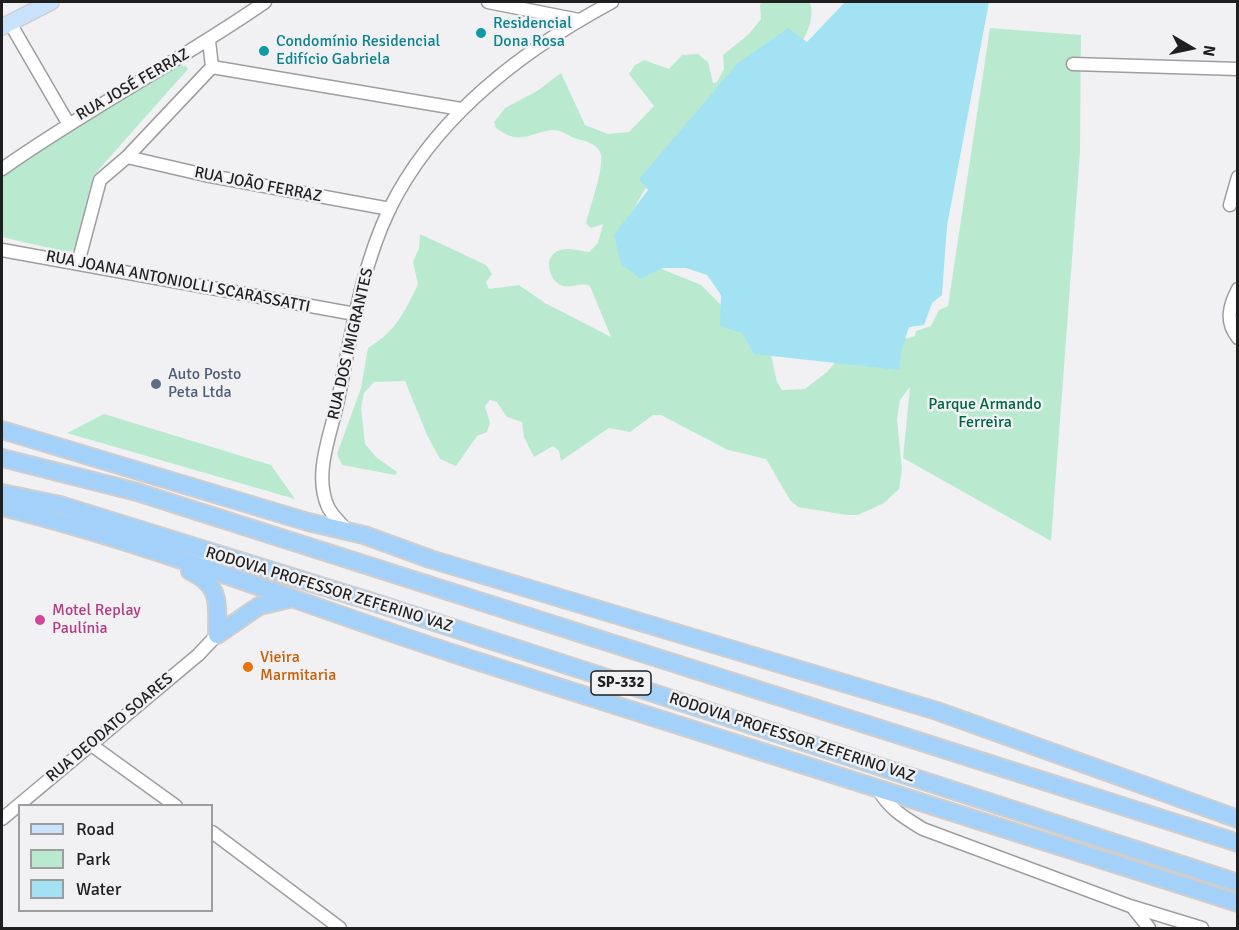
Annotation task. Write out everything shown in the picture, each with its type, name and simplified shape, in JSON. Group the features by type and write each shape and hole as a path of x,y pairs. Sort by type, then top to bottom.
{"highway":[{"path":"2,431 348,531 430,559 937,711 1238,819"},
{"name":"RODOVIA PROFESSOR ZEFERINO VAZ","path":"2,458 137,492 1238,843"},
{"name":"RODOVIA PROFESSOR ZEFERINO VAZ","path":"2,492 60,505 376,603 1238,883"},
{"path":"2,507 140,546 289,599 630,712 1238,903"},
{"path":"140,546 205,578 216,592 216,635"},
{"path":"216,635 259,606 289,599"}],"main road":[{"path":"6,25 51,2"}],"street":[{"name":"RUA JOSÉ FERRAZ","path":"2,169 68,123 209,40 265,2"},
{"path":"488,2 579,20"},
{"name":"RUA DOS IMIGRANTES","path":"348,531 328,508 321,480 355,314 390,209 419,159 461,109 502,73 579,20 612,2"},
{"path":"6,25 68,123"},
{"path":"78,263 100,180 128,157 212,67 209,40"},
{"path":"1073,63 1238,69"},
{"path":"212,67 461,109"},
{"name":"RUA JOÃO FERRAZ","path":"128,157 205,175 390,209"},
{"path":"1230,205 1238,177"},
{"name":"RUA JOANA ANTONIOLLI SCARASSATTI","path":"2,250 355,314"},
{"path":"1235,335 1229,306 1238,289"},
{"name":"RUA DEODATO SOARES","path":"20,804 198,655 216,635"},
{"path":"90,744 173,804"},
{"path":"878,789 885,801 899,814 924,829 1130,906 1202,928"},
{"name":"RUA DEODATO SOARES","path":"2,819 18,805"},
{"path":"213,833 340,928"},
{"path":"1130,906 1149,928"}],"green space":[{"name":"Parque Armando Ferreira","path":"764,2 810,2 811,21 803,40 662,159 624,226 630,256 701,285 771,355 777,382 782,390 805,389 827,372 839,358 915,336 916,331 931,326 939,310 948,306 990,28 1081,35 1080,152 1051,541 903,458 910,387 900,400 897,419 902,469 899,489 884,503 858,515 798,507 790,500 766,459 728,450 661,415 653,415 630,432 609,428 561,461 559,451 553,446 534,457 524,437 522,422 507,417 497,402 490,400 485,406 490,423 487,432 477,436 456,466 440,459 427,435 405,381 374,382 364,393 361,408 365,444 376,457 397,472 395,475 342,465 337,454 361,388 368,348 392,328 418,284 413,262 419,248 420,234 486,265 492,274 486,282 489,289 519,285 545,303 611,337 590,286 563,286 556,281 549,268 550,259 556,252 568,249 589,252 598,243 603,224 591,228 586,224 601,166 600,152 590,143 555,130 521,137 510,136 496,128 494,122 505,108 537,91 561,73 585,125 608,134 629,132 654,106 629,74 635,65 644,60 669,69 682,55 698,54 708,62 713,83 717,82 724,69 723,55 749,34 761,19 760,4"},
{"path":"179,65 186,66 188,69 93,176 74,250 66,252 2,237 2,175 78,122"},
{"path":"104,414 271,465 295,499 67,433"}],"water":[{"path":"845,2 989,2 947,226 942,295 932,303 924,325 909,327 901,352 899,370 754,354 742,333 720,326 721,295 707,275 686,268 663,268 641,279 621,264 614,235 648,190 639,179 738,63 788,28 807,42"}],"place":[{"name":"Residencial Dona Rosa","path":"481,33"},
{"name":"Condomínio Residencial Edifício Gabriela","path":"264,51"},
{"name":"Auto Posto Peta Ltda","path":"156,384"},
{"name":"Motel Replay Paulínia","path":"40,620"},
{"name":"Vieira Marmitaria","path":"248,667"}]}
